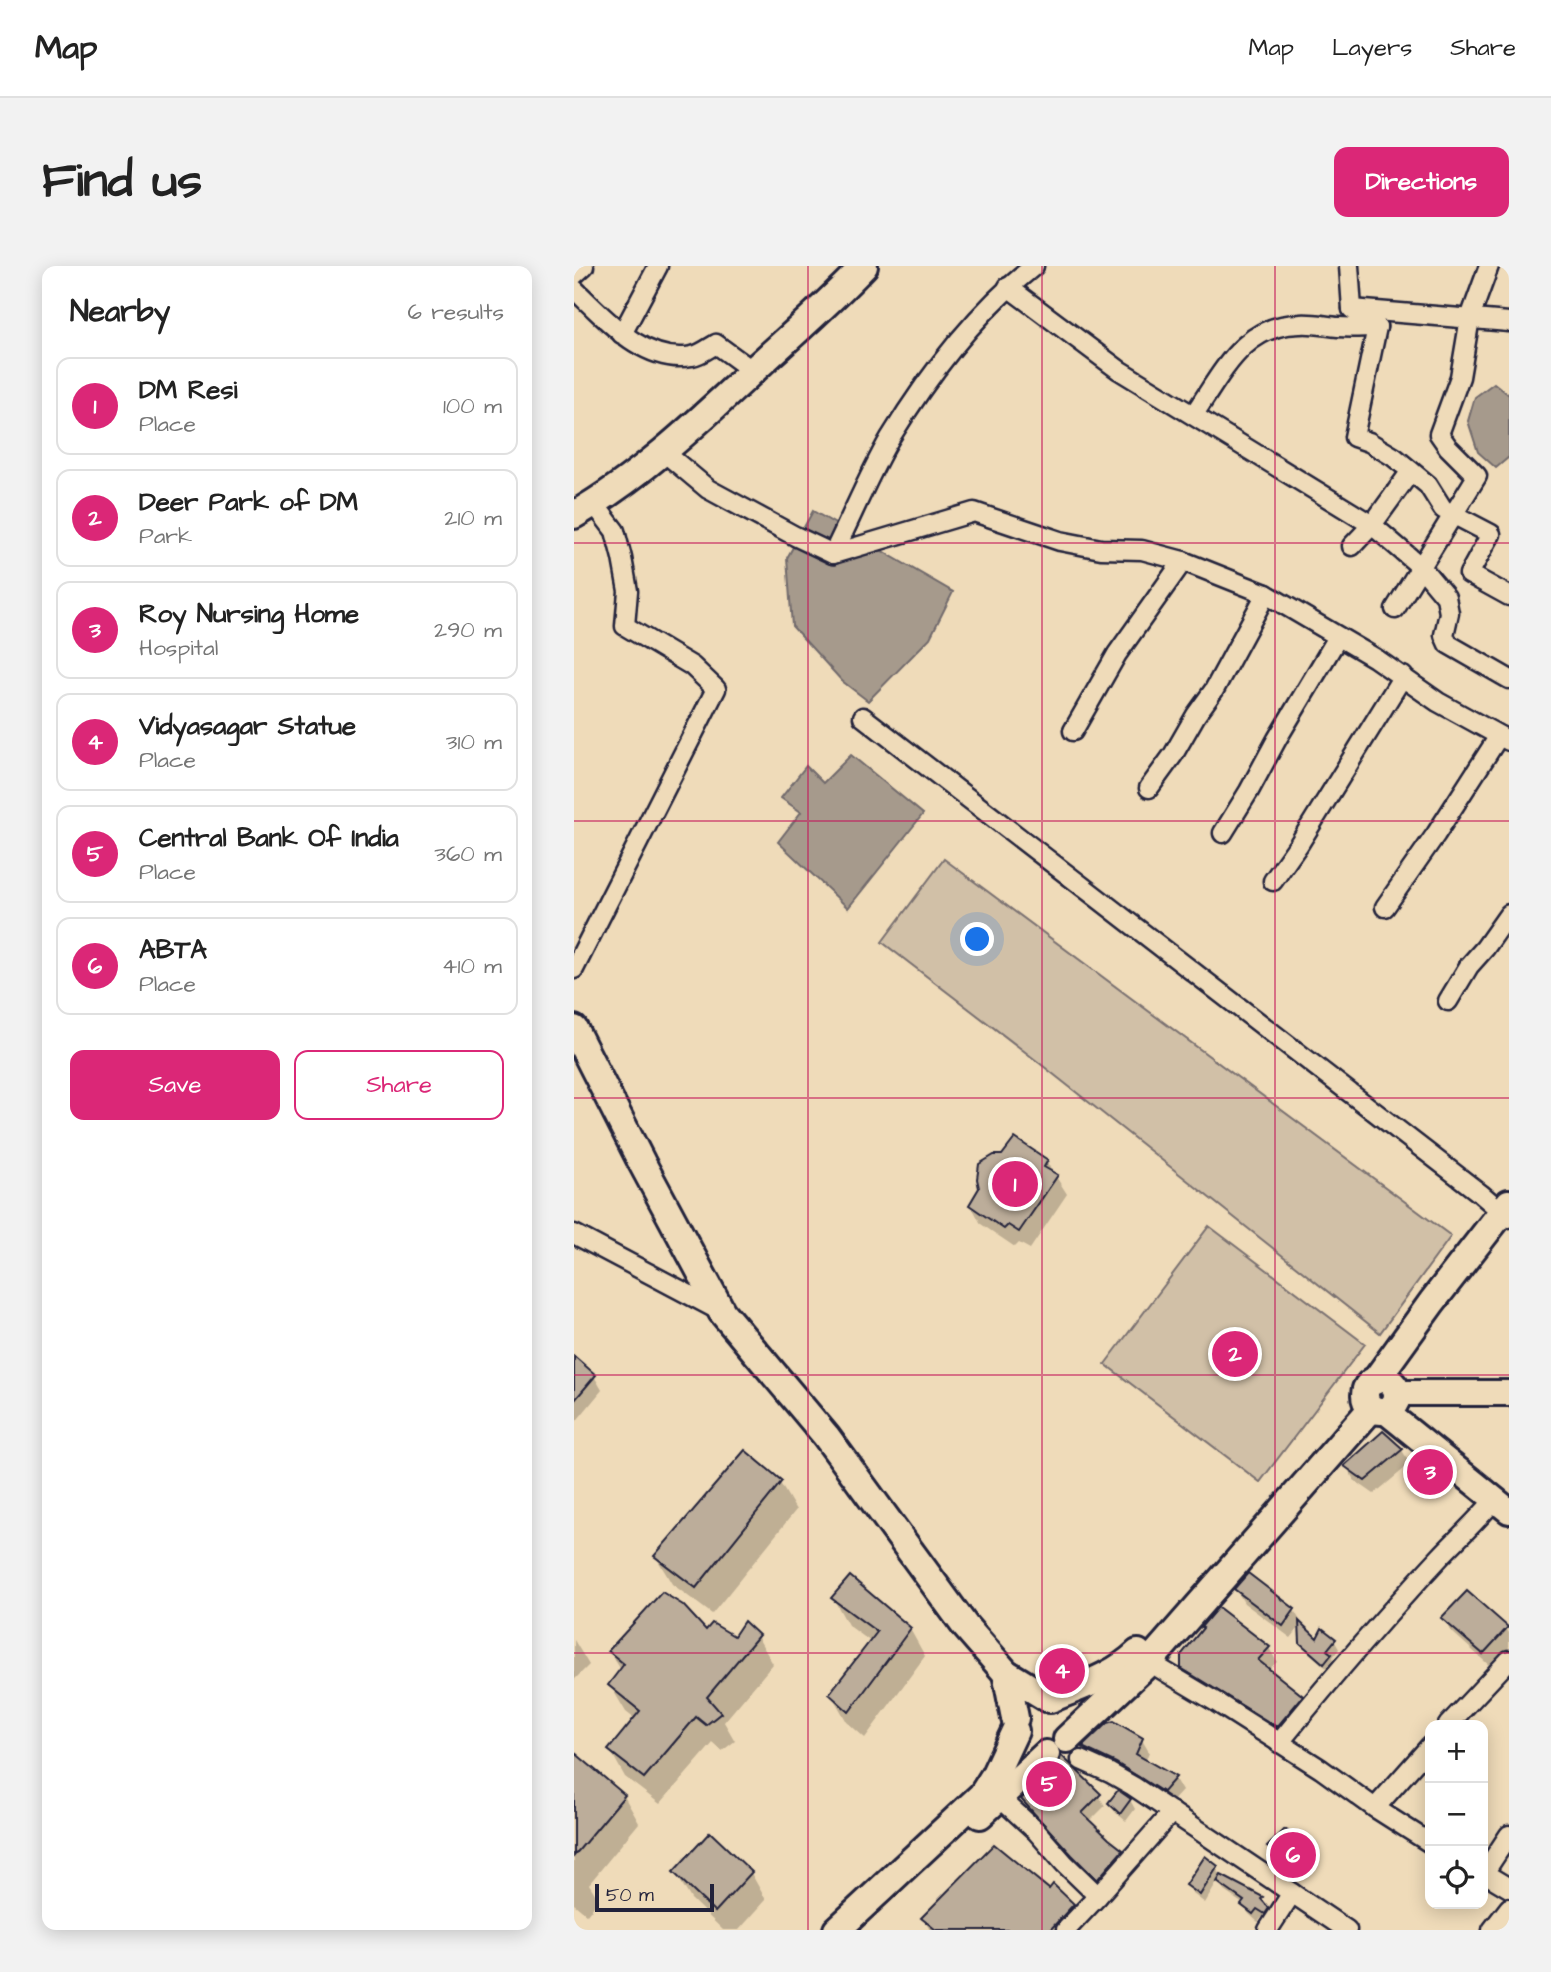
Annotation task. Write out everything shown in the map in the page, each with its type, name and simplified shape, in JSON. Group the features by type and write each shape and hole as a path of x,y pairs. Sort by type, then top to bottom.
{"main road":[{"path":"584,509 664,452 832,300 864,266"},
{"path":"574,1029 722,1312 827,1436 965,1626 1006,1673 1059,1703 1068,1714 1070,1726 1065,1751"},
{"path":"858,1930 999,1797 1065,1751 1149,1662 1380,1395 1507,1215"},
{"path":"837,1930 982,1795 994,1776 1022,1706 1034,1699 1048,1699 1105,1677 1128,1662 1380,1395"},
{"path":"1006,1673 1018,1741 1035,1753 1065,1751"}],"street":[{"path":"574,275 584,266"},
{"path":"622,334 658,266"},
{"path":"833,554 889,440 907,412 953,347 1008,287 1034,266"},
{"path":"1349,266 1352,309"},
{"path":"1395,609 1477,476 1439,434 1460,377 1470,318 1489,266"},
{"path":"1008,287 1119,370 1372,525 1421,567 1446,597 1449,612 1444,635 1448,643 1509,679"},
{"path":"574,289 627,339 665,356 694,356 716,344 753,371"},
{"path":"1352,309 1509,322"},
{"path":"1352,309 1377,327"},
{"path":"1194,414 1239,350 1255,336 1274,327 1299,323 1377,327"},
{"path":"1377,327 1354,437 1369,442 1394,457 1427,485 1443,509 1491,534 1469,574 1509,596"},
{"path":"664,452 708,488 833,554 974,512 1060,541 1101,550 1142,550 1182,561 1266,594 1402,676 1438,702 1504,738 1480,763 1436,834 1385,907"},
{"path":"1352,546 1372,525 1411,471"},
{"path":"574,969 716,690 692,666 625,626 628,591 615,531 584,509"},
{"path":"1073,731 1117,654 1182,561"},
{"path":"1149,788 1214,690 1266,594"},
{"path":"1223,833 1338,637"},
{"path":"1273,881 1299,844 1402,676"},
{"path":"863,717 1507,1215"},
{"path":"1448,1001 1469,967 1509,914"},
{"path":"574,1234 722,1312"},
{"path":"1380,1395 1509,1393"},
{"path":"1279,1743 1342,1666 1440,1557 1478,1521 1502,1505 1380,1395"},
{"path":"1453,1720 1509,1660"},
{"path":"1149,1662 1321,1769 1425,1840"},
{"path":"1065,1751 1110,1773 1172,1812 1347,1930"},
{"path":"1375,1808 1425,1752"},
{"path":"999,1797 1036,1831 1098,1896"},
{"path":"1066,1930 1172,1812"},
{"path":"1488,1866 1509,1835"},
{"path":"1488,1876 1509,1888"},
{"path":"1268,1930 1292,1894"},
{"path":"1492,1930 1509,1908"}],"shaded area":[{"path":"1494,383 1509,395 1509,457 1496,468 1478,452 1468,421 1475,397"},
{"path":"813,511 953,592 930,638 868,701 842,681 792,626 787,558"},
{"path":"851,755 923,814 848,908 778,842 801,812 781,798 806,766 823,783"},
{"path":"944,859 1451,1236 1380,1333 882,942"},
{"path":"1209,1226 1365,1344 1260,1482 1105,1364"}],"building":[{"path":"1015,1138 1048,1160 1044,1167 1058,1175 1019,1232 1008,1225 1004,1229 969,1205 979,1188 979,1164 994,1155 1002,1155"},
{"path":"574,1356 596,1375 574,1401"},
{"path":"1383,1431 1403,1449 1365,1481 1344,1466"},
{"path":"745,1450 782,1481 696,1588 654,1556"},
{"path":"1425,1463 1443,1477 1433,1492 1414,1478"},
{"path":"1248,1573 1295,1609 1283,1626 1234,1589"},
{"path":"850,1576 911,1628 849,1712 829,1694 877,1632 831,1598"},
{"path":"1467,1591 1508,1627 1483,1654 1441,1618"},
{"path":"662,1592 683,1605 706,1630 712,1623 734,1636 744,1621 759,1635 707,1697 721,1713 706,1725 696,1717 644,1778 608,1750 640,1711 608,1685 624,1664 608,1651"},
{"path":"1218,1607 1270,1647 1258,1660 1303,1696 1277,1727 1181,1668 1181,1655"},
{"path":"1299,1621 1317,1638 1322,1628 1336,1639 1327,1650 1332,1654 1324,1664 1300,1643"},
{"path":"1114,1721 1143,1738 1136,1754 1176,1777 1163,1792 1116,1763 1082,1747 1107,1723"},
{"path":"574,1752 625,1795 574,1856"},
{"path":"1061,1755 1101,1794 1082,1813 1123,1850 1097,1880 1021,1799 1057,1766"},
{"path":"1118,1790 1131,1799 1120,1814 1108,1803"},
{"path":"1285,1829 1313,1850 1296,1872 1267,1847"},
{"path":"710,1832 752,1872 715,1912 673,1872"},
{"path":"994,1844 1049,1889 1053,1884 1074,1904 1050,1930 936,1930 921,1918"},
{"path":"1205,1856 1218,1866 1200,1895 1186,1885"},
{"path":"1221,1875 1263,1897 1261,1899 1269,1908 1265,1914 1257,1909 1253,1914 1241,1905 1244,1901 1217,1882"}],"place":[{"name":"DM Resi","path":"1015,1184"},
{"name":"Deer Park of DM","path":"1235,1354"},
{"name":"Roy Nursing Home","path":"1430,1472"},
{"name":"Vidyasagar Statue","path":"1062,1671"},
{"name":"Central Bank Of India","path":"1049,1784"},
{"name":"ABTA","path":"1293,1855"}]}
